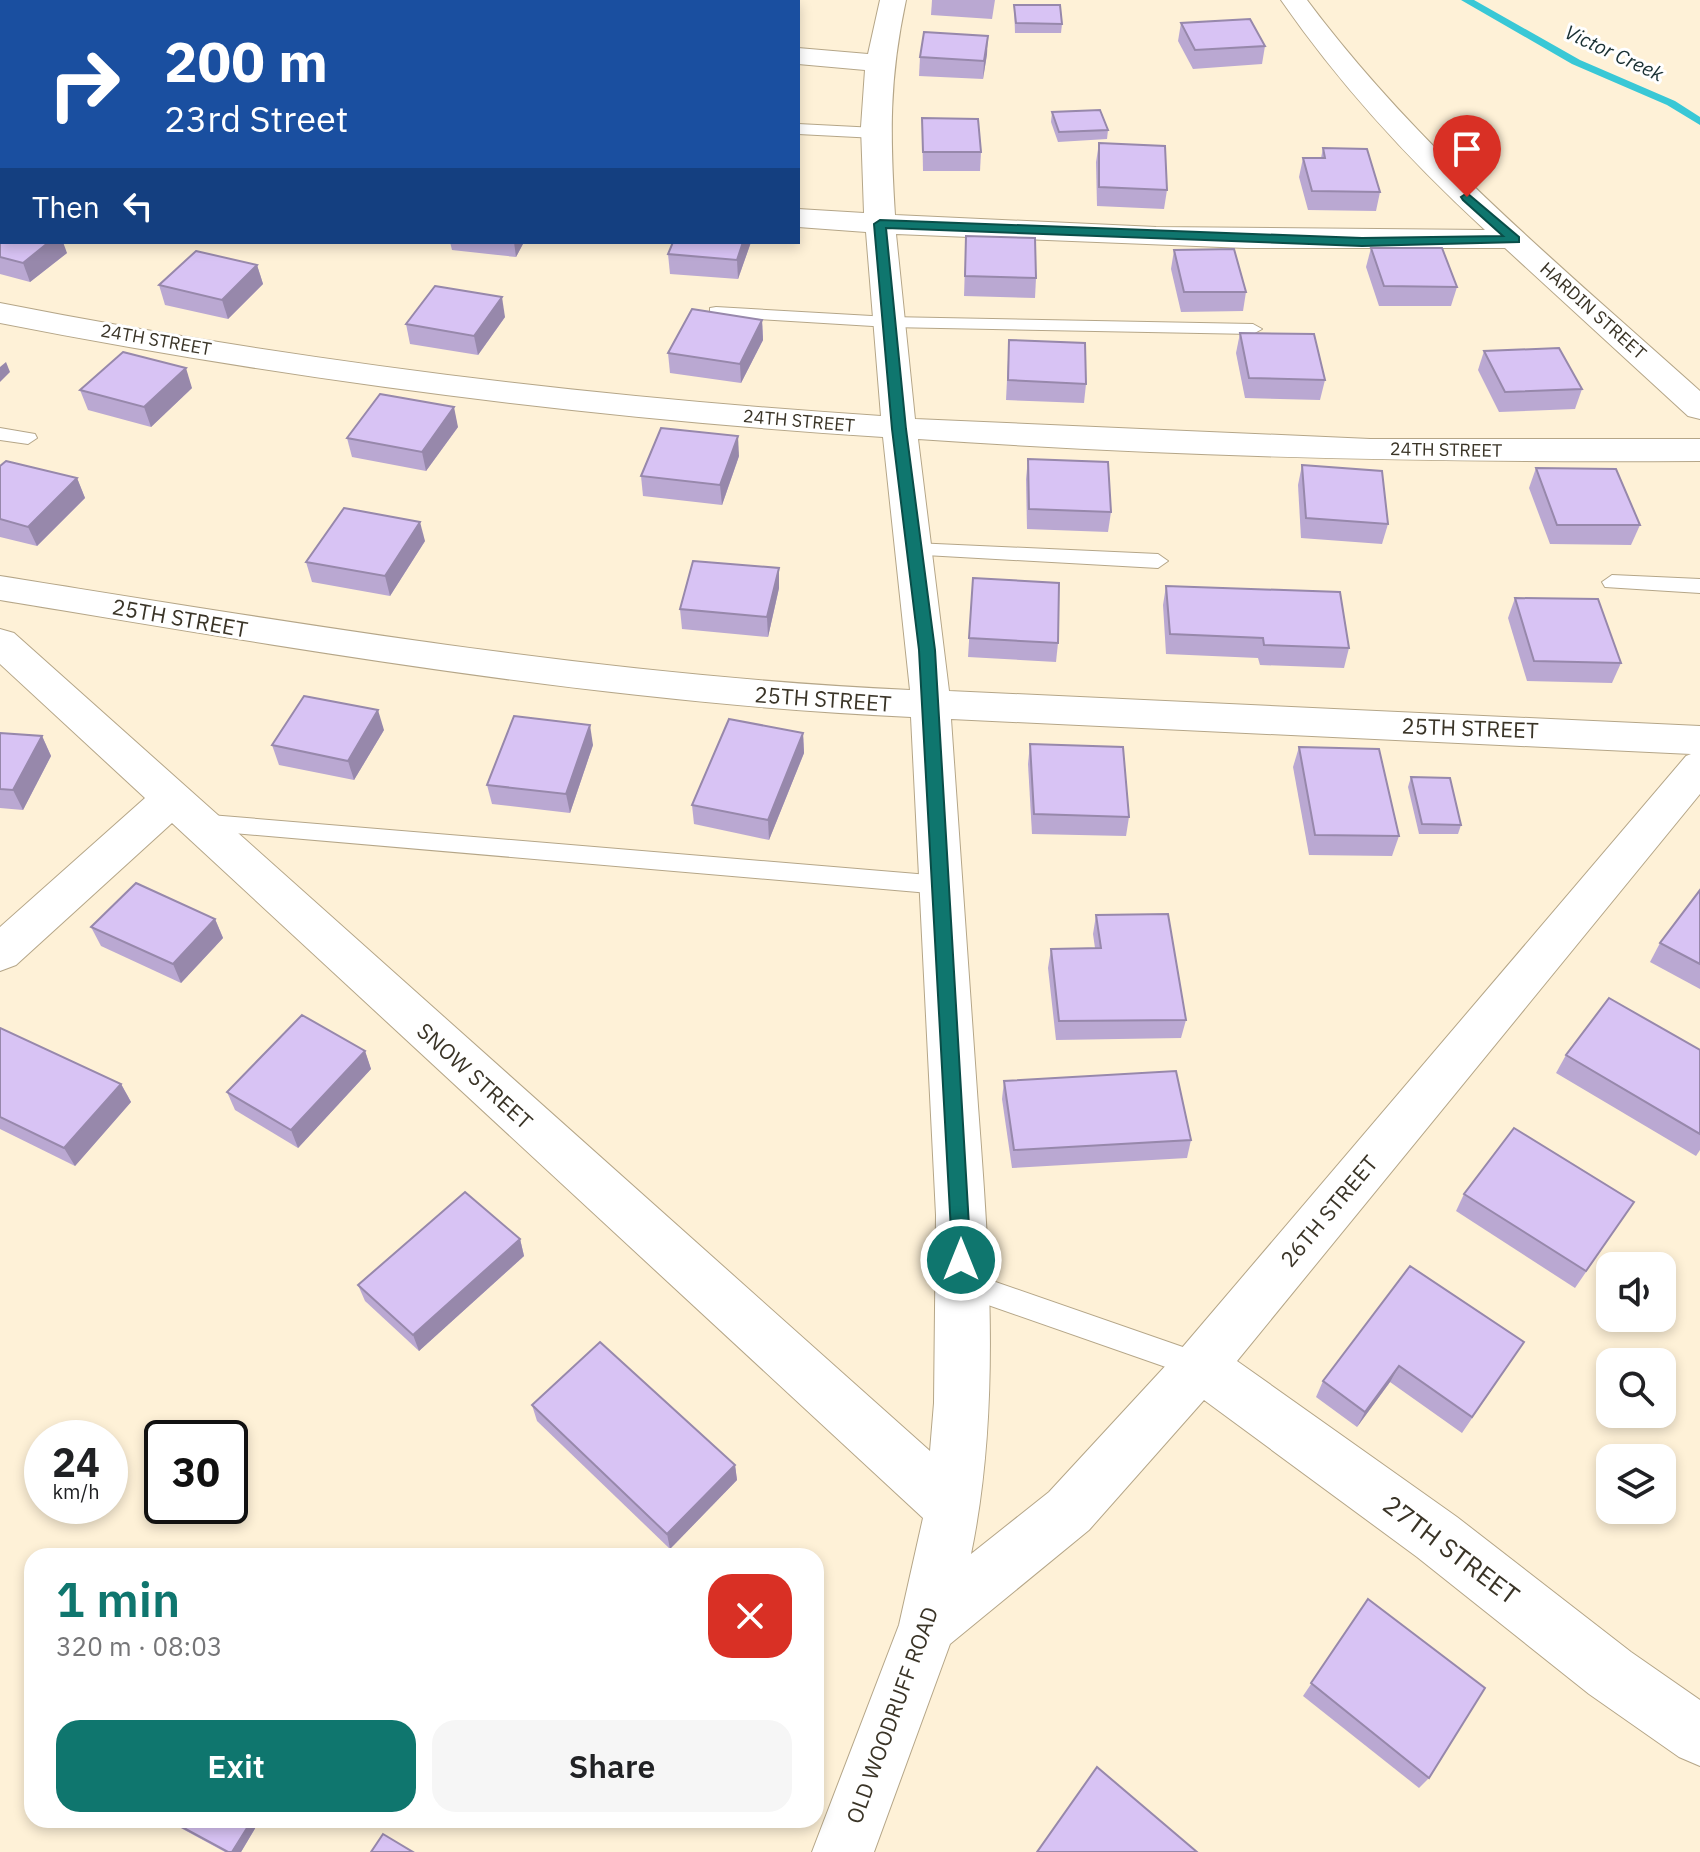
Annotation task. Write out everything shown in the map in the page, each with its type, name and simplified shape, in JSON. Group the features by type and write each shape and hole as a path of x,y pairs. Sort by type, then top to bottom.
{"street":[{"name":"OLD WOODRUFF ROAD","path":"843,1852 928,1625 953,1508 961,1403 961,1215 931,707 899,429 880,224 876,133 879,63 893,0"},
{"name":"HARDIN STREET","path":"1294,0 1347,72 1443,176 1700,409"},
{"path":"800,56 879,63"},
{"path":"800,218 880,224 1362,242 1514,239"},
{"name":"24TH STREET","path":"0,313 244,355 491,389 899,429 1272,447 1700,450"},
{"name":"25TH STREET","path":"0,588 373,649 793,698 931,707 1682,736 1700,740"},
{"name":"SNOW STREET","path":"0,642 953,1508"},
{"name":"26TH STREET","path":"928,1625 1069,1511 1200,1366 1700,766"},
{"path":"0,953 184,810"},
{"name":"27TH STREET","path":"1200,1366 1437,1537 1610,1673 1700,1736"}],"lane":[{"path":"800,129 876,133"},
{"path":"716,312 889,322 1253,329"},
{"path":"0,434 28,438"},
{"path":"914,549 1158,561"},
{"path":"1612,582 1700,586"},
{"path":"184,810 941,885"},
{"path":"961,1283 1200,1366"}],"building":[{"path":"1014,5 1060,5 1062,24 1016,23"},
{"path":"1250,19 1265,46 1195,50 1181,23"},
{"path":"924,32 988,36 984,61 920,57"},
{"path":"1100,110 1108,130 1059,132 1052,112"},
{"path":"922,118 978,119 981,152 923,152"},
{"path":"1099,143 1165,146 1167,190 1099,187"},
{"path":"1323,148 1367,149 1380,192 1312,191 1303,158 1325,158"},
{"path":"966,236 1035,238 1036,278 965,276"},
{"path":"0,244 47,244 23,263 0,257"},
{"path":"672,244 742,244 737,260 668,254"},
{"path":"1371,248 1442,248 1457,287 1384,286"},
{"path":"1234,249 1246,292 1184,292 1174,250"},
{"path":"196,251 257,265 222,300 159,285"},
{"path":"435,286 502,297 474,336 406,324"},
{"path":"692,309 762,320 740,364 668,353"},
{"path":"1240,333 1314,334 1325,380 1249,378"},
{"path":"1009,340 1085,343 1086,384 1008,380"},
{"path":"1559,348 1582,389 1505,392 1484,351"},
{"path":"123,352 186,368 144,407 80,390"},
{"path":"380,394 454,407 422,452 347,438"},
{"path":"661,428 738,436 720,485 641,476"},
{"path":"1028,459 1108,462 1111,512 1029,509"},
{"path":"6,461 77,478 28,527 0,519 0,466"},
{"path":"1302,465 1382,471 1388,524 1306,518"},
{"path":"1536,468 1616,469 1640,525 1557,525"},
{"path":"344,508 420,522 385,576 306,562"},
{"path":"693,561 779,568 767,617 680,609"},
{"path":"973,578 1059,583 1058,643 969,638"},
{"path":"1166,586 1340,592 1349,648 1264,645 1263,638 1170,634"},
{"path":"1515,598 1598,599 1621,663 1534,661"},
{"path":"304,696 378,710 348,761 272,745"},
{"path":"514,716 590,725 566,794 487,785"},
{"path":"729,719 803,733 768,820 692,805"},
{"path":"0,733 42,736 13,790 0,789"},
{"path":"1030,744 1123,747 1129,817 1034,814"},
{"path":"1299,747 1379,749 1399,836 1315,835"},
{"path":"1411,777 1450,778 1461,825 1422,824"},
{"path":"136,883 215,919 173,964 91,927"},
{"path":"1700,890 1700,964 1660,943"},
{"path":"1168,914 1186,1020 1059,1021 1051,949 1101,948 1096,915"},
{"path":"1609,998 1700,1050 1700,1134 1566,1055"},
{"path":"302,1015 365,1051 291,1130 227,1092"},
{"path":"0,1028 121,1084 64,1148 0,1117"},
{"path":"1176,1071 1191,1140 1014,1150 1004,1081"},
{"path":"1514,1128 1634,1202 1599,1252 1596,1252 1586,1271 1464,1194"},
{"path":"465,1192 520,1239 413,1335 358,1285"},
{"path":"1410,1266 1524,1342 1472,1417 1399,1366 1365,1412 1323,1381"},
{"path":"600,1342 735,1465 667,1534 532,1405"},
{"path":"1368,1599 1485,1688 1429,1778 1311,1683"},
{"path":"1097,1767 1197,1852 1037,1852"},
{"path":"184,1828 247,1828 232,1852"},
{"path":"383,1834 413,1852 371,1852"}],"waterway":[{"name":"Victor Creek","path":"1466,0 1576,62 1671,103 1700,122"}],"route":[{"path":"961,1260 961,1215 927,650 899,429 880,224 1362,242 1514,239 1467,197"}]}
